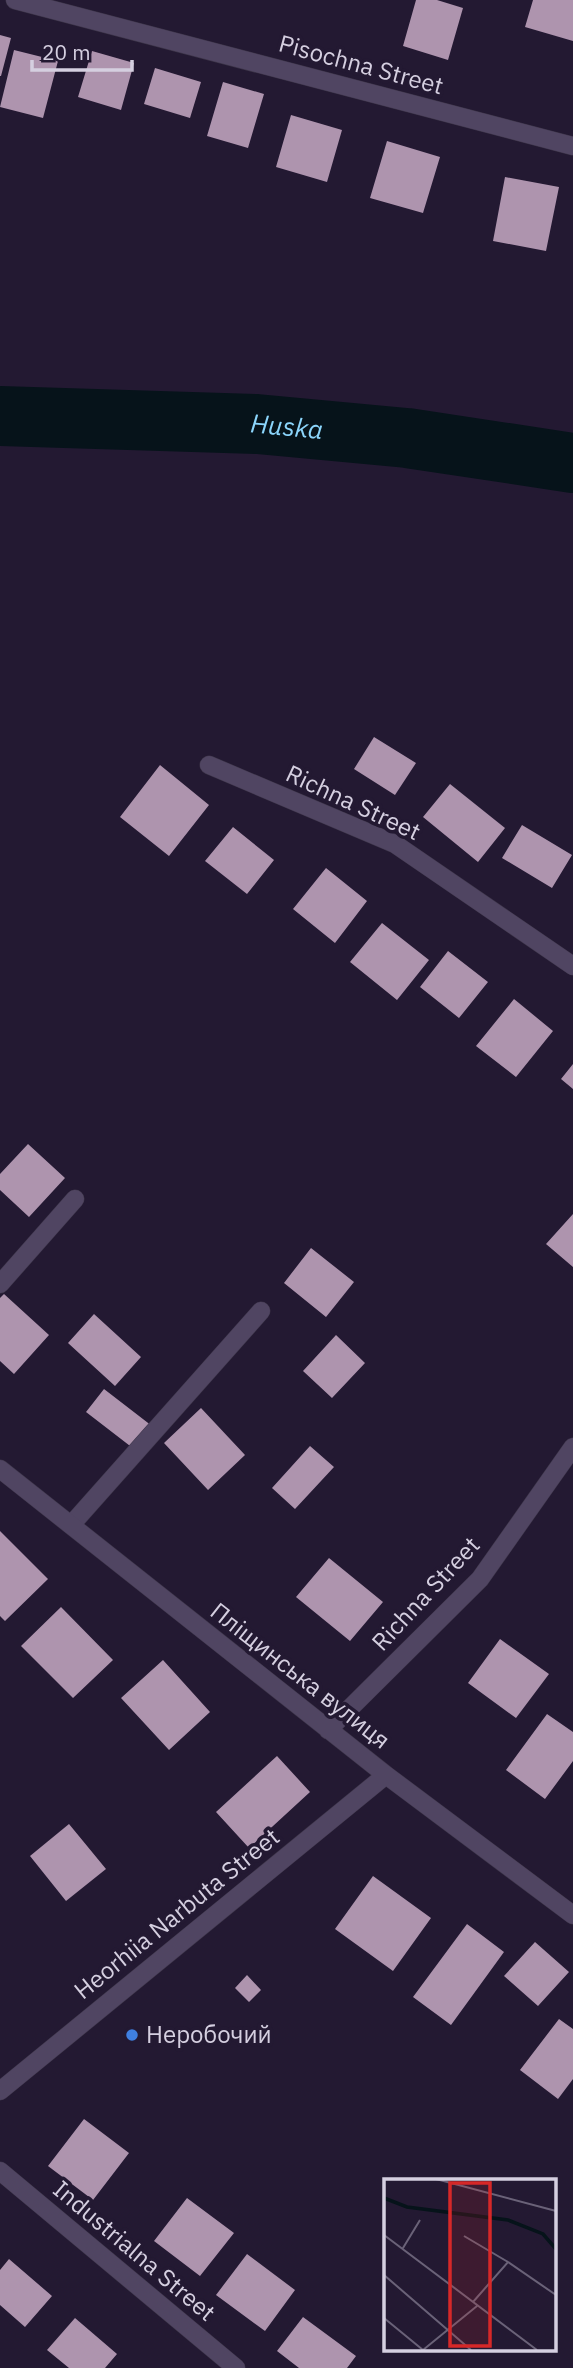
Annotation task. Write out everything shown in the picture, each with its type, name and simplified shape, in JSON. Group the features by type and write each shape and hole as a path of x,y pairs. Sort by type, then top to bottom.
{"street":[{"name":"Pisochna Street","path":"15,0 573,146"},
{"name":"Richna Street","path":"209,765 395,844 573,967"},
{"path":"0,1284 75,1199"},
{"path":"71,1525 261,1311"},
{"name":"Richna Street","path":"328,1730 480,1579 573,1447"},
{"name":"Пліщинська вулиця","path":"0,1469 328,1730 573,1915"},
{"name":"Heorhiia Narbuta Street","path":"0,2091 386,1775"},
{"name":"Industrialna Street","path":"0,2171 236,2368"}],"building":[{"path":"416,0 437,0 463,8 448,60 403,46"},
{"path":"533,0 573,0 573,41 525,27"},
{"path":"0,35 11,38 1,76 0,76"},
{"path":"14,50 58,61 43,118 0,107"},
{"path":"92,51 134,63 121,110 78,97"},
{"path":"155,68 201,82 190,118 144,104"},
{"path":"223,82 264,94 248,148 207,136"},
{"path":"291,115 342,130 327,182 276,167"},
{"path":"387,141 440,157 423,213 370,198"},
{"path":"505,177 559,187 546,251 493,241"},
{"path":"374,737 416,763 395,795 354,769"},
{"path":"160,765 209,805 169,856 120,817"},
{"path":"450,784 505,828 478,862 423,817"},
{"path":"522,825 572,855 552,888 502,858"},
{"path":"233,827 274,860 247,894 205,861"},
{"path":"326,868 367,901 335,943 293,909"},
{"path":"382,923 429,960 397,1000 350,962"},
{"path":"448,951 488,982 459,1018 420,987"},
{"path":"514,999 553,1031 516,1077 476,1046"},
{"path":"573,1064 573,1089 561,1079"},
{"path":"28,1144 65,1178 29,1217 0,1190 0,1174"},
{"path":"573,1214 573,1267 546,1244"},
{"path":"311,1248 354,1282 326,1317 284,1283"},
{"path":"4,1294 49,1335 14,1374 0,1361 0,1298"},
{"path":"94,1314 141,1357 115,1386 68,1343"},
{"path":"336,1335 365,1363 332,1398 303,1371"},
{"path":"104,1389 152,1426 134,1449 86,1412"},
{"path":"201,1408 245,1455 208,1490 164,1443"},
{"path":"310,1446 334,1467 295,1509 272,1488"},
{"path":"0,1531 48,1579 5,1621 0,1616"},
{"path":"329,1558 383,1602 350,1641 296,1597"},
{"path":"61,1607 113,1660 73,1698 21,1646"},
{"path":"500,1639 549,1674 516,1718 468,1683"},
{"path":"163,1660 210,1712 169,1750 121,1698"},
{"path":"547,1714 573,1732 573,1761 545,1799 506,1770"},
{"path":"277,1756 310,1792 249,1848 216,1812"},
{"path":"69,1824 106,1869 66,1901 30,1856"},
{"path":"373,1876 431,1918 393,1971 335,1929"},
{"path":"467,1924 504,1952 451,2025 413,1997"},
{"path":"535,1942 569,1972 538,2006 504,1976"},
{"path":"247,1975 261,1990 249,2002 235,1988"},
{"path":"559,2019 573,2029 573,2079 558,2099 520,2070"},
{"path":"84,2119 129,2153 93,2200 48,2166"},
{"path":"187,2198 234,2233 200,2276 154,2241"},
{"path":"247,2254 295,2290 265,2331 216,2295"},
{"path":"9,2259 52,2296 25,2327 0,2305 0,2270"},
{"path":"303,2317 356,2356 347,2368 299,2368 277,2351"},
{"path":"75,2318 117,2354 105,2368 69,2368 47,2350"}],"waterway":[{"name":"Huska","path":"0,416 257,424 407,438 573,463"}],"place":[{"name":"Неробочий","path":"132,2035"}]}
